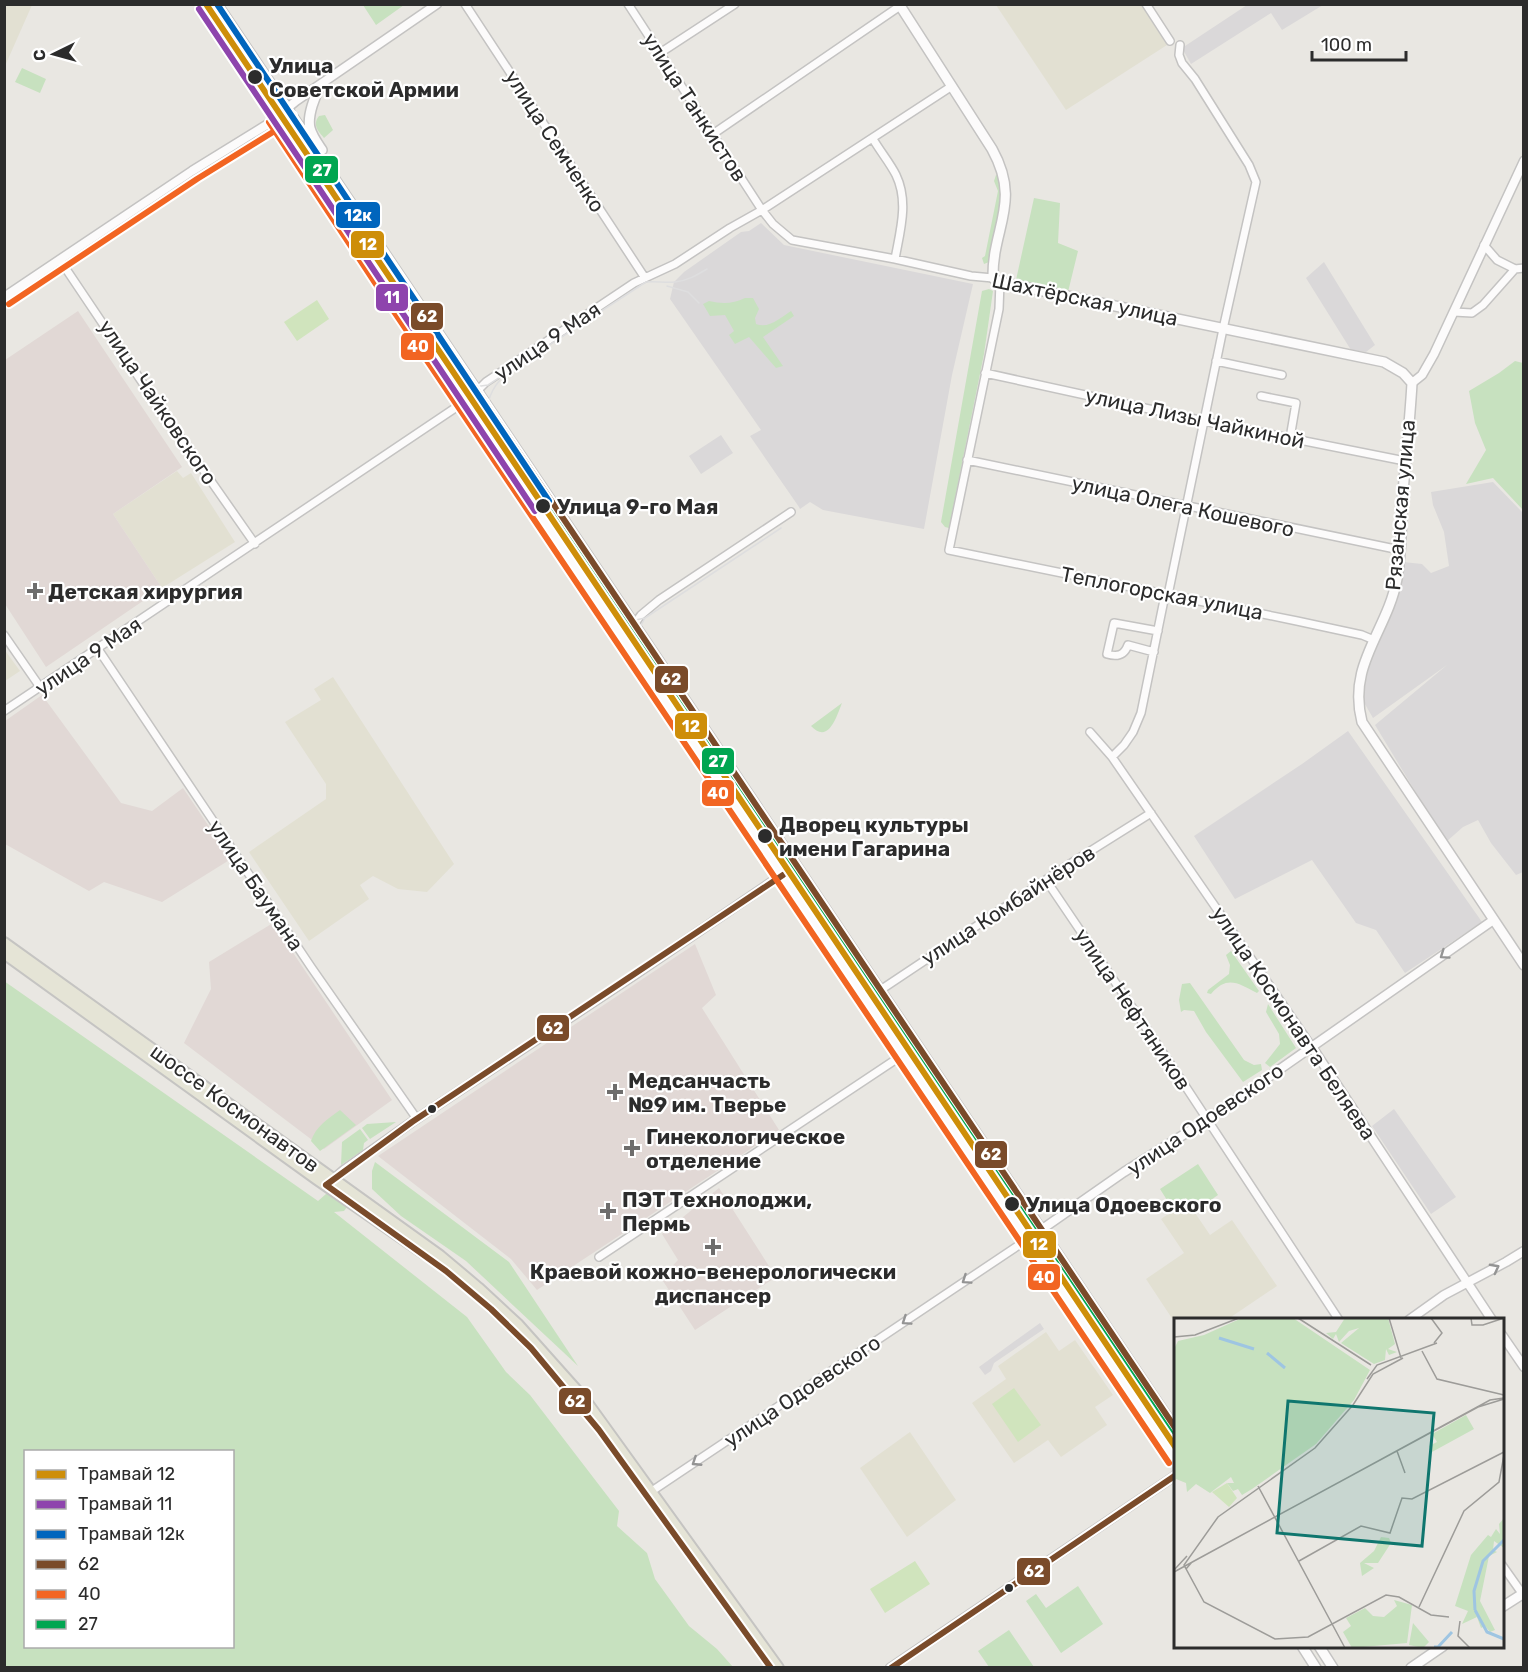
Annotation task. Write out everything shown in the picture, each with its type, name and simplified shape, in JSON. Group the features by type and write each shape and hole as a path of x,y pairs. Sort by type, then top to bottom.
{"main road":[{"path":"202,4 465,402 1174,1455"},
{"path":"217,4 1174,1427"},
{"path":"899,5 996,157 1004,181 1006,203 993,264 996,280"},
{"path":"321,85 312,113 310,130 324,153 328,170"},
{"name":"Шахтёрская улица","path":"996,280 1384,362 1403,373 1412,383"},
{"name":"Рязанская улица","path":"1412,383 1400,550 1393,594 1359,678 1357,694 1362,722 1492,921 1524,965"},
{"name":"шоссе Космонавтов","path":"4,943 435,1261 513,1330 578,1403 649,1493 778,1668"},
{"name":"шоссе Космонавтов","path":"4,953 330,1182"},
{"name":"шоссе Космонавтов","path":"649,1493 771,1668"},
{"path":"1504,1606 1523,1594"},
{"path":"1303,1648 1316,1668"},
{"path":"1320,1648 1333,1668"},
{"path":"1411,1668 1441,1648"}],"street":[{"path":"4,297 277,117 437,4"},
{"name":"улица Семченко","path":"465,4 645,278"},
{"name":"улица Танкистов","path":"628,4 762,210"},
{"path":"660,53 735,4"},
{"path":"1146,4 1170,42"},
{"path":"713,134 899,5"},
{"path":"1112,757 1133,732 1141,713 1256,182 1249,165 1195,79 1182,63 1179,55 1180,45"},
{"name":"улица 9 Мая","path":"4,711 465,402 492,377 634,283 675,264 952,87"},
{"path":"873,139 896,175 900,188 904,210 896,259"},
{"path":"1412,383 1422,375 1454,312 1524,161"},
{"name":"Шахтёрская улица","path":"762,210 772,224 792,240 996,280"},
{"path":"1484,245 1497,260 1515,269 1524,268"},
{"name":"улица Чайковского","path":"60,260 255,544"},
{"path":"1454,312 1472,313 1483,305 1515,269"},
{"path":"967,460 999,309 996,280"},
{"path":"1216,361 1282,375"},
{"name":"улица Лизы Чайкиной","path":"985,373 1204,421 1405,461"},
{"path":"1261,396 1296,403 1290,438"},
{"name":"улица Олега Кошевого","path":"967,460 1400,550"},
{"name":"Теплогорская улица","path":"967,460 949,550 1362,635 1374,640"},
{"path":"624,638 641,615 659,600 791,512"},
{"path":"1154,651 1128,645 1126,651 1120,655 1107,654 1114,623 1158,631"},
{"path":"4,635 40,687"},
{"name":"улица Баумана","path":"98,649 311,967 417,1119"},
{"name":"улица Космонавта Беляева","path":"1090,732 1112,757 1312,1047 1491,1318"},
{"name":"улица Комбайнёров","path":"867,999 1151,813"},
{"path":"330,1182 417,1119 795,866"},
{"name":"улица Нефтяников","path":"1046,880 1338,1318"},
{"name":"улица Одоевского","path":"649,1493 1040,1231 1124,1172 1207,1120 1492,921"},
{"path":"599,1257 904,1054"},
{"path":"1412,1318 1444,1295 1524,1251"},
{"path":"1504,1337 1524,1367"},
{"path":"890,1668 1174,1476"},
{"path":"1504,1566 1523,1594"}],"shaded area":[{"path":"4,5 32,5 5,66"},
{"path":"996,5 1141,5 1167,45 1066,110"},
{"path":"1247,5 1323,5 1282,30 1271,13 1191,64 1182,48"},
{"path":"761,223 784,245 973,284 952,375 924,529 823,510 810,502 800,509 750,436 761,430 670,299 674,282 684,272 741,232 749,231"},
{"path":"1324,262 1375,345 1366,352 1351,350 1306,278"},
{"path":"78,311 182,467 113,514 162,588 46,667 5,604 5,360"},
{"path":"721,435 733,453 701,474 689,456"},
{"path":"177,471 183,478 191,473 235,542 162,588 113,514"},
{"path":"1493,482 1523,513 1523,872 1516,875 1491,843 1478,820 1463,827 1446,842 1375,725 1447,665 1373,718 1362,699 1369,664 1393,612 1403,562 1422,564 1431,573 1449,566 1444,532 1433,505 1431,492"},
{"path":"4,649 20,671 5,681 4,681"},
{"path":"333,677 454,864 427,892 398,889 373,876 360,885 369,899 309,941 249,852 326,799 326,784 285,722 321,700 314,689"},
{"path":"42,695 121,803 152,811 183,788 231,859 162,902 104,882 89,891 5,844 5,721"},
{"path":"1348,731 1482,922 1405,973 1376,930 1356,923 1312,860 1235,899 1194,836"},
{"path":"273,923 392,1100 324,1149 184,1043 211,989 209,962"},
{"name":"Медсанчасть №9 им. Тверье","path":"695,944 716,995 702,1008 779,1130 537,1290 511,1259 378,1156"},
{"path":"1394,1109 1456,1197 1431,1214 1372,1126"},
{"name":"Краевой кожно-венерологически диспансер","path":"719,1188 776,1277 695,1330 661,1278 678,1260 662,1234"},
{"path":"1187,1201 1210,1235 1232,1220 1277,1286 1229,1318 1174,1318 1174,1321 1146,1279 1184,1253 1161,1219"},
{"path":"1040,1323 1044,1329 994,1363 991,1371 985,1375 979,1367"},
{"path":"1046,1332 1059,1351 1075,1340 1113,1395 1095,1407 1107,1425 1061,1457 1048,1440 1014,1463 972,1403 1006,1379 998,1366"},
{"path":"910,1432 956,1500 907,1537 860,1468"}],"green space":[{"path":"363,5 404,5 376,25"},
{"path":"22,68 46,79 40,93 15,82"},
{"path":"325,115 333,130 324,138 316,122 319,116"},
{"path":"996,175 1001,198 999,220 989,262 984,264 982,258 985,256 998,191 994,181"},
{"path":"1034,198 1060,203 1058,243 1078,251 1068,292 1016,280"},
{"path":"989,289 993,291 984,354 949,528 941,522 982,291"},
{"path":"753,298 759,309 755,318 756,324 770,324 791,311 794,316 763,337 783,366 776,368 749,337 735,344 729,335 734,331 725,315 710,316 703,304 709,301 732,302"},
{"path":"317,300 329,319 297,341 284,322"},
{"path":"1515,361 1523,363 1523,510 1493,478 1466,484 1486,450 1475,423 1469,391"},
{"path":"842,703 835,721 827,730 817,731 811,726"},
{"path":"1231,951 1259,991 1257,993 1244,986 1228,983 1222,984 1211,994 1207,993 1229,974 1230,965 1226,955"},
{"path":"4,981 318,1201 328,1194 347,1207 344,1211 334,1212 467,1317 506,1372 530,1395 619,1511 617,1526 647,1553 655,1579 689,1626 717,1649 733,1667 5,1667"},
{"path":"1190,983 1244,1060 1254,1065 1261,1064 1262,1070 1243,1082 1206,1032 1194,1011 1181,1012 1179,1000 1182,984"},
{"path":"1268,1004 1296,1048 1270,1067 1265,1063 1280,1044 1279,1034 1266,1012"},
{"path":"340,1110 356,1125 320,1151 311,1141 313,1136 323,1123"},
{"path":"396,1122 370,1139 362,1128 367,1124"},
{"path":"360,1129 368,1140 364,1143 363,1150 341,1165 342,1142"},
{"path":"375,1162 509,1262 578,1366 466,1261 401,1216 372,1189 372,1171"},
{"path":"1198,1164 1218,1195 1195,1211 1186,1198 1172,1208 1160,1189"},
{"path":"1014,1388 1041,1425 1018,1442 992,1404"},
{"path":"915,1561 930,1584 885,1613 870,1589"},
{"path":"1078,1586 1103,1624 1061,1653 1026,1601 1036,1594 1046,1608"},
{"path":"1009,1630 1034,1667 989,1667 978,1651"}],"tram line":[{"name":"12","path":"206,4 1174,1445"},
{"name":"12к","path":"217,4 549,501"},
{"name":"11","path":"199,9 535,511"},
{"path":"463,381 474,387 488,385 646,282 679,281 707,269"},
{"path":"667,286 688,292 699,303"},
{"path":"489,426 488,402 500,380"},
{"path":"615,615 631,621 645,618 781,528"},
{"path":"638,642 638,631 645,618"}],"transit line":[{"name":"27","path":"213,4 407,300 1174,1438"},
{"name":"62","path":"217,4 1174,1426"},
{"name":"40","path":"9,304 197,179 273,132 293,115"},
{"name":"40","path":"269,122 393,310 1169,1463"},
{"name":"62","path":"326,1185 412,1122 783,875"},
{"name":"62","path":"326,1185 446,1271 491,1309 531,1348 599,1430 771,1668"},
{"name":"62","path":"891,1668 1174,1476"}],"place":[{"name":"Улица Советской Армии","path":"255,77"},
{"name":"Улица 9-го Мая","path":"543,506"},
{"name":"Детская хирургия","path":"35,591"},
{"name":"Дворец культуры имени Гагарина","path":"765,836"},
{"name":"Медсанчасть №9 им. Тверье","path":"615,1092"},
{"name":"Гинекологическое отделение","path":"632,1148"},
{"name":"Улица Одоевского","path":"1012,1204"},
{"name":"ПЭТ Технолоджи, Пермь","path":"608,1211"},
{"name":"Краевой кожно-венерологически диспансер","path":"713,1247"}]}
